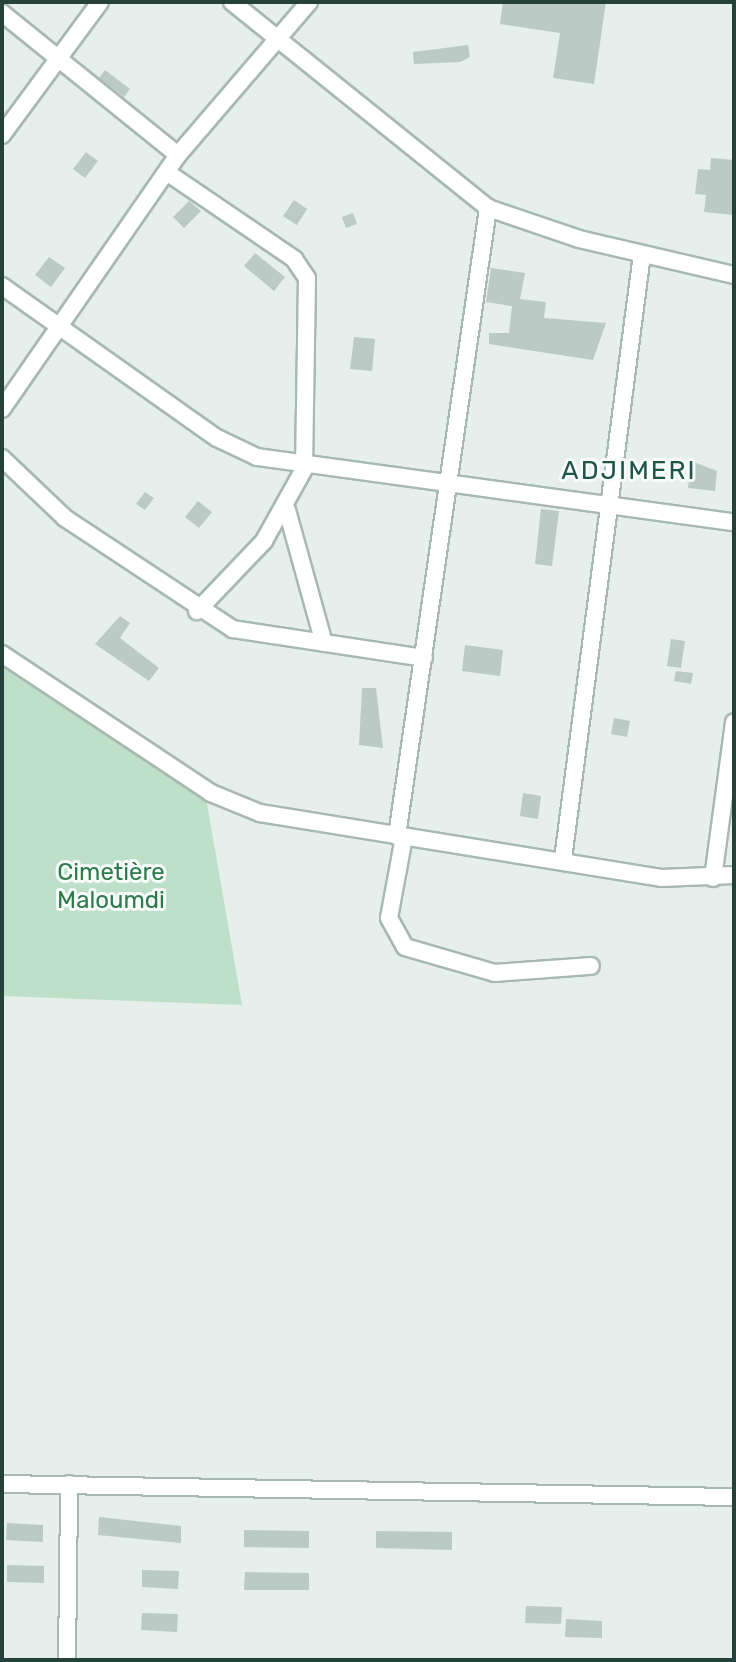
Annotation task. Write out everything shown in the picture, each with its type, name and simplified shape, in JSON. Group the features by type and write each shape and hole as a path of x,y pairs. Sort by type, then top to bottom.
{"street":[{"path":"2,135 100,2"},
{"path":"232,2 284,39 488,208 642,254 734,275"},
{"path":"2,409 60,331 178,155 284,39 309,2"},
{"path":"2,13 178,155"},
{"path":"168,173 305,271 304,469 287,510 197,611"},
{"path":"488,208 445,486 389,918 405,947 495,973 591,966"},
{"path":"563,859 605,506 642,254"},
{"path":"2,286 60,331 217,438 304,469 734,522"},
{"path":"2,458 65,518 197,611 233,629 424,658"},
{"path":"287,510 324,643"},
{"path":"2,654 224,799 260,813 563,859 661,878 734,875"},
{"path":"713,878 734,722"},
{"path":"2,1484 734,1497"},
{"path":"67,1660 69,1484"}],"green space":[{"name":"Cimetière Maloumdi","path":"2,661 206,798 242,1005 2,996"}],"building":[{"path":"503,2 606,2 594,84 553,78 560,33 500,24"},
{"path":"468,45 470,57 460,62 414,64 413,52"},
{"path":"105,70 130,89 124,97 99,78"},
{"path":"86,152 98,161 85,178 73,169"},
{"path":"711,158 734,160 734,215 704,212 706,195 695,194 698,169 710,170"},
{"path":"294,200 307,209 297,225 283,216"},
{"path":"189,201 201,211 184,228 173,217"},
{"path":"353,213 357,224 346,228 342,217"},
{"path":"255,253 285,277 274,291 244,266"},
{"path":"49,257 65,268 51,287 35,275"},
{"path":"491,268 525,273 520,299 546,302 544,318 606,323 593,360 489,344 489,333 509,333 512,306 486,302"},
{"path":"354,337 375,339 372,371 350,369"},
{"path":"691,461 717,471 715,491 688,488"},
{"path":"145,492 154,498 145,510 136,504"},
{"path":"198,501 212,512 199,528 185,517"},
{"path":"541,509 559,511 552,566 535,564"},
{"path":"120,616 130,623 120,638 159,668 149,681 95,644"},
{"path":"671,639 685,641 681,668 667,666"},
{"path":"465,645 503,650 500,676 462,671"},
{"path":"676,671 693,673 691,684 674,681"},
{"path":"362,688 376,688 383,748 359,745"},
{"path":"614,718 630,721 627,737 611,734"},
{"path":"523,793 541,796 538,819 520,816"},
{"path":"99,1517 181,1526 181,1543 98,1535"},
{"path":"7,1523 43,1525 43,1542 6,1540"},
{"path":"244,1530 309,1531 309,1548 244,1547"},
{"path":"376,1531 452,1532 452,1550 376,1548"},
{"path":"7,1565 44,1566 44,1583 7,1582"},
{"path":"142,1570 179,1571 178,1589 142,1587"},
{"path":"245,1572 309,1573 309,1590 244,1590"},
{"path":"526,1606 562,1607 561,1624 525,1623"},
{"path":"142,1613 178,1614 177,1632 141,1630"},
{"path":"566,1619 602,1621 602,1638 565,1637"}],"district":[{"name":"ADJIMERI","path":"629,471"}]}
